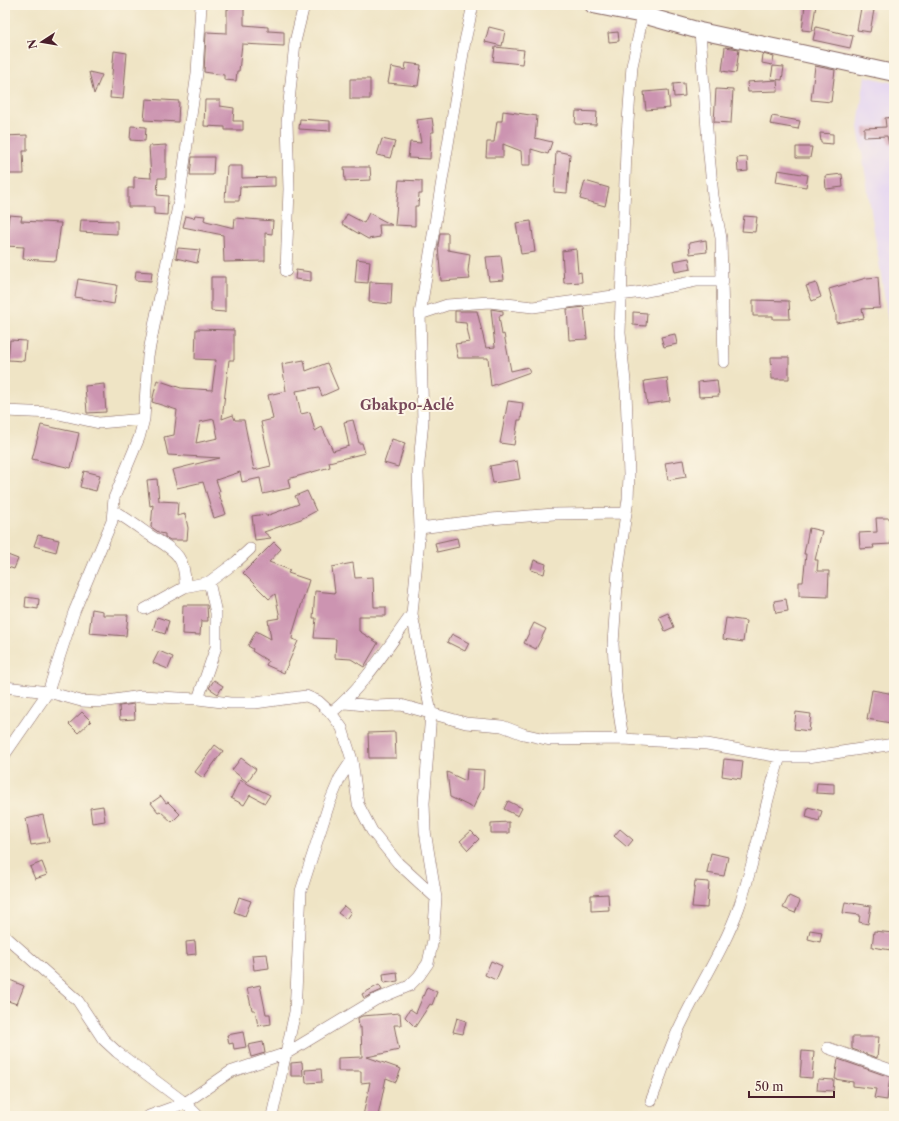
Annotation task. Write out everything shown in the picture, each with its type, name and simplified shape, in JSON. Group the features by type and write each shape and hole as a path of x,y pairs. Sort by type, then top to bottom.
{"street":[{"path":"5,754 48,692 72,618 110,526 114,511 114,498 139,438 144,419 148,356 180,201 197,73 201,5"},
{"path":"286,271 289,189 287,122 295,42 304,5"},
{"path":"149,1116 185,1103 230,1072 287,1053 375,1000 409,986 419,976 428,963 433,940 436,898 425,831 424,803 431,713 412,614 420,528 418,473 423,421 420,314 465,41 473,5"},
{"path":"593,5 610,7 700,31 894,73"},
{"path":"623,739 616,693 613,644 618,570 628,499 629,474 626,391 620,333 621,295 626,149 632,66 643,15"},
{"path":"700,31 713,196 721,238 721,314 724,362"},
{"path":"420,314 447,306 489,302 533,307 621,295 696,281 722,281"},
{"path":"5,411 54,413 99,423 144,419"},
{"path":"114,511 167,544 176,553 185,576 185,587"},
{"path":"420,528 491,519 554,514 625,513"},
{"path":"145,609 185,587 209,582 236,562 250,549"},
{"path":"198,699 216,647 216,613 209,582"},
{"path":"331,714 345,703 361,684 412,614"},
{"path":"5,687 48,692 81,701 101,702 141,696 198,699 230,703 255,703 306,696 318,701 342,728 352,760 358,804 372,831 398,863 436,898"},
{"path":"345,703 401,705 466,723 502,726 523,734 550,740 623,739 707,744 780,757 808,757 894,744"},
{"path":"651,1101 676,1035 717,956 739,908 758,845 763,816 780,757"},
{"path":"272,1116 295,1012 302,891 329,804 340,778 352,760"},
{"path":"5,936 78,1001 103,1039 117,1052 185,1103 198,1116"},
{"path":"828,1048 894,1071"}],"shaded area":[{"path":"865,76 894,83 894,359 858,127"}],"building":[{"path":"229,5 244,5 244,25 268,27 268,31 284,32 284,46 242,44 239,71 237,71 236,81 224,80 224,75 204,72 206,32 227,33 227,9 229,9"},
{"path":"805,5 816,5 812,31 802,30"},
{"path":"861,8 874,10 870,32 857,30"},
{"path":"489,27 505,31 502,46 485,42"},
{"path":"816,27 853,36 850,48 813,40"},
{"path":"618,32 619,41 609,42 608,33"},
{"path":"495,47 524,50 522,64 493,61"},
{"path":"725,47 739,49 736,73 722,71"},
{"path":"114,51 127,53 123,99 110,98"},
{"path":"763,54 774,57 772,65 762,63"},
{"path":"406,63 421,65 418,86 388,83 391,67 405,70"},
{"path":"773,66 784,67 782,80 771,79"},
{"path":"815,66 835,70 831,102 811,100"},
{"path":"89,72 102,75 94,94"},
{"path":"350,79 370,79 370,99 350,99"},
{"path":"777,80 778,91 748,92 747,82"},
{"path":"684,83 685,96 674,97 673,84"},
{"path":"716,89 733,90 731,123 714,122"},
{"path":"668,90 670,108 646,110 644,92"},
{"path":"146,99 179,101 178,122 144,120"},
{"path":"205,100 220,100 220,106 234,108 233,121 243,121 243,130 225,130 225,127 204,126"},
{"path":"503,111 537,116 535,138 552,142 548,154 531,149 531,165 522,165 521,151 503,144 503,157 486,157 487,142 494,142 497,121 502,121"},
{"path":"576,111 597,112 596,125 575,124"},
{"path":"772,116 800,121 798,129 770,124"},
{"path":"894,117 894,143 889,144 887,136 864,137 864,128 886,127 885,118"},
{"path":"432,118 434,132 431,132 430,159 408,158 410,142 421,143 417,120"},
{"path":"300,119 330,121 330,131 299,129"},
{"path":"131,126 146,127 145,141 130,140"},
{"path":"820,133 833,134 833,144 821,143"},
{"path":"27,135 27,151 23,151 24,174 5,174 5,136"},
{"path":"382,139 395,142 390,158 377,155"},
{"path":"166,145 166,178 158,178 157,195 168,196 167,215 154,214 154,207 128,207 128,188 134,188 134,177 151,178 149,146"},
{"path":"796,147 812,147 810,158 796,158"},
{"path":"556,151 570,154 567,193 554,192"},
{"path":"192,157 214,157 213,175 190,175"},
{"path":"747,157 748,171 738,172 737,158"},
{"path":"227,166 242,166 242,178 275,177 275,186 240,187 239,201 225,201"},
{"path":"344,167 370,167 371,180 345,181"},
{"path":"778,170 808,175 806,187 776,182"},
{"path":"842,174 843,187 826,189 825,176"},
{"path":"399,180 422,181 422,194 419,194 418,206 415,206 415,226 395,225"},
{"path":"585,181 609,188 605,206 580,199"},
{"path":"369,213 392,225 379,225 380,237 368,239 342,224 347,214 364,223"},
{"path":"9,215 22,216 21,221 61,223 56,261 23,259 24,247 5,246"},
{"path":"195,215 205,216 204,220 206,221 234,228 235,218 273,221 272,234 265,233 265,261 224,262 223,235 183,227 186,216 194,218"},
{"path":"744,216 757,217 755,232 742,231"},
{"path":"81,220 117,221 117,234 80,232"},
{"path":"531,221 535,252 521,254 516,223"},
{"path":"440,233 448,233 448,250 470,254 468,271 470,279 441,281 438,246"},
{"path":"706,240 707,252 690,254 689,243"},
{"path":"178,248 200,250 197,263 176,258"},
{"path":"576,249 578,273 581,272 582,282 564,283 562,251"},
{"path":"501,256 504,280 489,281 486,257"},
{"path":"689,258 691,269 675,272 673,261"},
{"path":"357,259 370,261 368,283 355,282"},
{"path":"296,270 311,272 311,281 295,279"},
{"path":"136,271 152,272 151,281 135,280"},
{"path":"211,277 225,277 225,312 211,311"},
{"path":"878,277 880,308 862,309 864,318 836,323 836,314 829,289 866,278"},
{"path":"78,279 117,285 114,304 75,297"},
{"path":"370,282 392,283 391,304 369,302"},
{"path":"816,283 821,297 812,301 806,286"},
{"path":"753,300 789,301 790,319 773,319 773,316 753,316"},
{"path":"584,307 587,339 569,340 567,309"},
{"path":"491,309 503,311 503,315 499,316 511,371 528,367 530,372 491,386 488,358 458,358 455,344 470,342 466,323 455,322 455,311 477,311 486,348 495,347"},
{"path":"633,312 647,313 646,326 633,325"},
{"path":"196,329 234,330 234,360 229,360 222,419 233,415 235,420 244,420 254,470 271,466 261,422 273,419 268,395 286,391 282,364 304,360 306,371 327,363 338,389 322,396 319,387 296,391 301,414 310,412 315,431 322,427 333,451 349,446 344,422 353,420 359,443 362,443 365,453 329,462 330,467 288,479 290,488 263,494 260,478 242,482 240,472 216,480 220,491 218,492 226,514 214,518 203,482 177,488 172,470 220,458 168,455 164,437 174,435 177,410 152,402 157,380 181,388 212,390 216,360 195,359","holes":["214,419 218,438 196,443 200,422"]},
{"path":"675,334 677,344 664,347 661,337"},
{"path":"10,340 26,341 24,361 8,360"},
{"path":"771,357 789,357 789,379 772,379"},
{"path":"667,378 670,401 647,404 644,381"},
{"path":"717,380 719,396 699,397 698,382"},
{"path":"104,384 106,412 87,413 85,386"},
{"path":"508,401 523,403 521,420 518,420 514,445 500,443"},
{"path":"41,425 79,433 71,468 32,459"},
{"path":"392,439 405,443 398,467 384,463"},
{"path":"683,460 686,477 668,480 665,463"},
{"path":"517,461 520,479 493,483 490,466"},
{"path":"84,471 100,475 96,491 80,487"},
{"path":"157,479 159,501 178,502 177,516 185,514 188,528 187,540 170,540 165,537 165,534 160,533 151,527 153,505 150,506 147,480"},
{"path":"307,491 316,511 301,519 264,532 271,538 255,540 252,516 266,514 266,516 299,504 295,496"},
{"path":"876,518 890,518 891,544 873,545 874,548 860,549 859,533 877,532"},
{"path":"809,528 822,531 815,560 818,560 817,571 829,571 828,597 799,596 799,582 803,582 806,554 804,554"},
{"path":"38,535 59,540 56,552 34,546"},
{"path":"457,538 459,547 437,552 435,543"},
{"path":"274,542 281,549 269,562 290,570 288,573 309,580 293,632 292,639 298,641 284,673 266,665 268,661 252,651 253,649 248,646 256,631 271,639 268,620 280,618 275,594 269,599 243,573"},
{"path":"5,554 18,559 14,569 5,566"},
{"path":"534,560 546,564 544,574 531,570"},
{"path":"353,563 355,578 373,577 374,607 386,607 386,616 359,616 359,631 378,643 364,667 351,659 335,658 336,639 314,638 316,618 313,618 315,591 335,593 332,567"},
{"path":"26,597 39,599 38,609 25,607"},
{"path":"786,599 788,611 776,613 774,601"},
{"path":"183,605 207,605 208,621 201,621 200,635 182,634"},
{"path":"92,609 103,611 103,615 128,615 126,636 89,633"},
{"path":"668,613 674,627 665,631 659,617"},
{"path":"157,617 169,621 165,634 153,630"},
{"path":"726,618 746,621 743,642 723,639"},
{"path":"534,623 546,629 536,649 524,643"},
{"path":"452,634 469,643 465,651 447,642"},
{"path":"159,651 173,657 168,669 153,663"},
{"path":"214,680 223,686 218,694 209,688"},
{"path":"872,690 894,694 891,723 867,719"},
{"path":"134,704 135,719 120,720 119,706"},
{"path":"82,712 91,721 78,733 69,724"},
{"path":"796,712 811,714 809,731 794,729"},
{"path":"395,732 396,758 369,758 368,733"},
{"path":"215,745 223,751 203,778 195,772"},
{"path":"241,758 256,769 247,782 232,770"},
{"path":"724,759 743,761 741,779 722,776"},
{"path":"467,769 484,770 483,787 473,808 450,797 447,772 466,781"},
{"path":"240,780 270,795 265,803 250,795 244,805 231,798"},
{"path":"817,783 834,784 834,794 816,793"},
{"path":"161,796 166,803 168,802 180,814 172,822 160,811 158,812 151,803"},
{"path":"508,801 522,808 518,816 504,809"},
{"path":"103,806 105,821 92,823 90,808"},
{"path":"808,807 822,811 819,821 806,817"},
{"path":"43,815 49,842 31,845 26,819"},
{"path":"509,822 509,833 491,833 491,823"},
{"path":"620,829 633,840 627,847 614,836"},
{"path":"471,831 479,839 468,850 460,841"},
{"path":"711,853 728,857 724,876 707,873"},
{"path":"42,862 47,875 35,879 30,867"},
{"path":"695,881 709,882 707,908 692,907"},
{"path":"608,894 609,910 591,911 591,895"},
{"path":"789,896 800,901 795,913 783,908"},
{"path":"239,897 251,901 245,916 234,912"},
{"path":"845,902 871,906 868,924 859,922 860,915 843,913"},
{"path":"344,906 351,912 346,919 338,913"},
{"path":"810,930 822,932 820,942 808,939"},
{"path":"874,931 893,933 891,950 872,947"},
{"path":"195,941 196,954 187,955 186,942"},
{"path":"267,954 269,968 254,970 252,955"},
{"path":"491,961 502,966 496,980 485,975"},
{"path":"397,972 398,981 384,983 383,974"},
{"path":"10,980 24,986 17,1004 5,1000 5,991"},
{"path":"260,985 266,1014 270,1014 271,1024 258,1026 255,1010 252,1010 247,988"},
{"path":"379,985 382,990 364,998 362,994"},
{"path":"427,987 437,992 432,1005 430,1004 415,1027 405,1017 410,1009 416,1013"},
{"path":"400,1013 401,1025 394,1025 399,1050 367,1057 401,1069 396,1082 386,1078 378,1116 363,1116 370,1082 361,1083 361,1071 338,1071 338,1058 362,1057 361,1027 359,1028 358,1018 362,1016"},
{"path":"457,1018 466,1021 463,1034 453,1032"},
{"path":"243,1032 246,1047 234,1049 233,1043 229,1044 227,1035"},
{"path":"852,1037 879,1037 877,1058 852,1049"},
{"path":"263,1042 265,1053 251,1057 248,1045"},
{"path":"802,1051 814,1052 812,1078 800,1077"},
{"path":"838,1059 890,1077 887,1100 874,1098 876,1089 853,1086 853,1082 835,1079"},
{"path":"302,1062 303,1076 291,1076 291,1063"},
{"path":"321,1069 322,1082 306,1083 305,1070"},
{"path":"818,1079 834,1080 833,1091 817,1090"}],"district":[{"name":"Gbakpo-Aclé","path":"407,405"}]}
